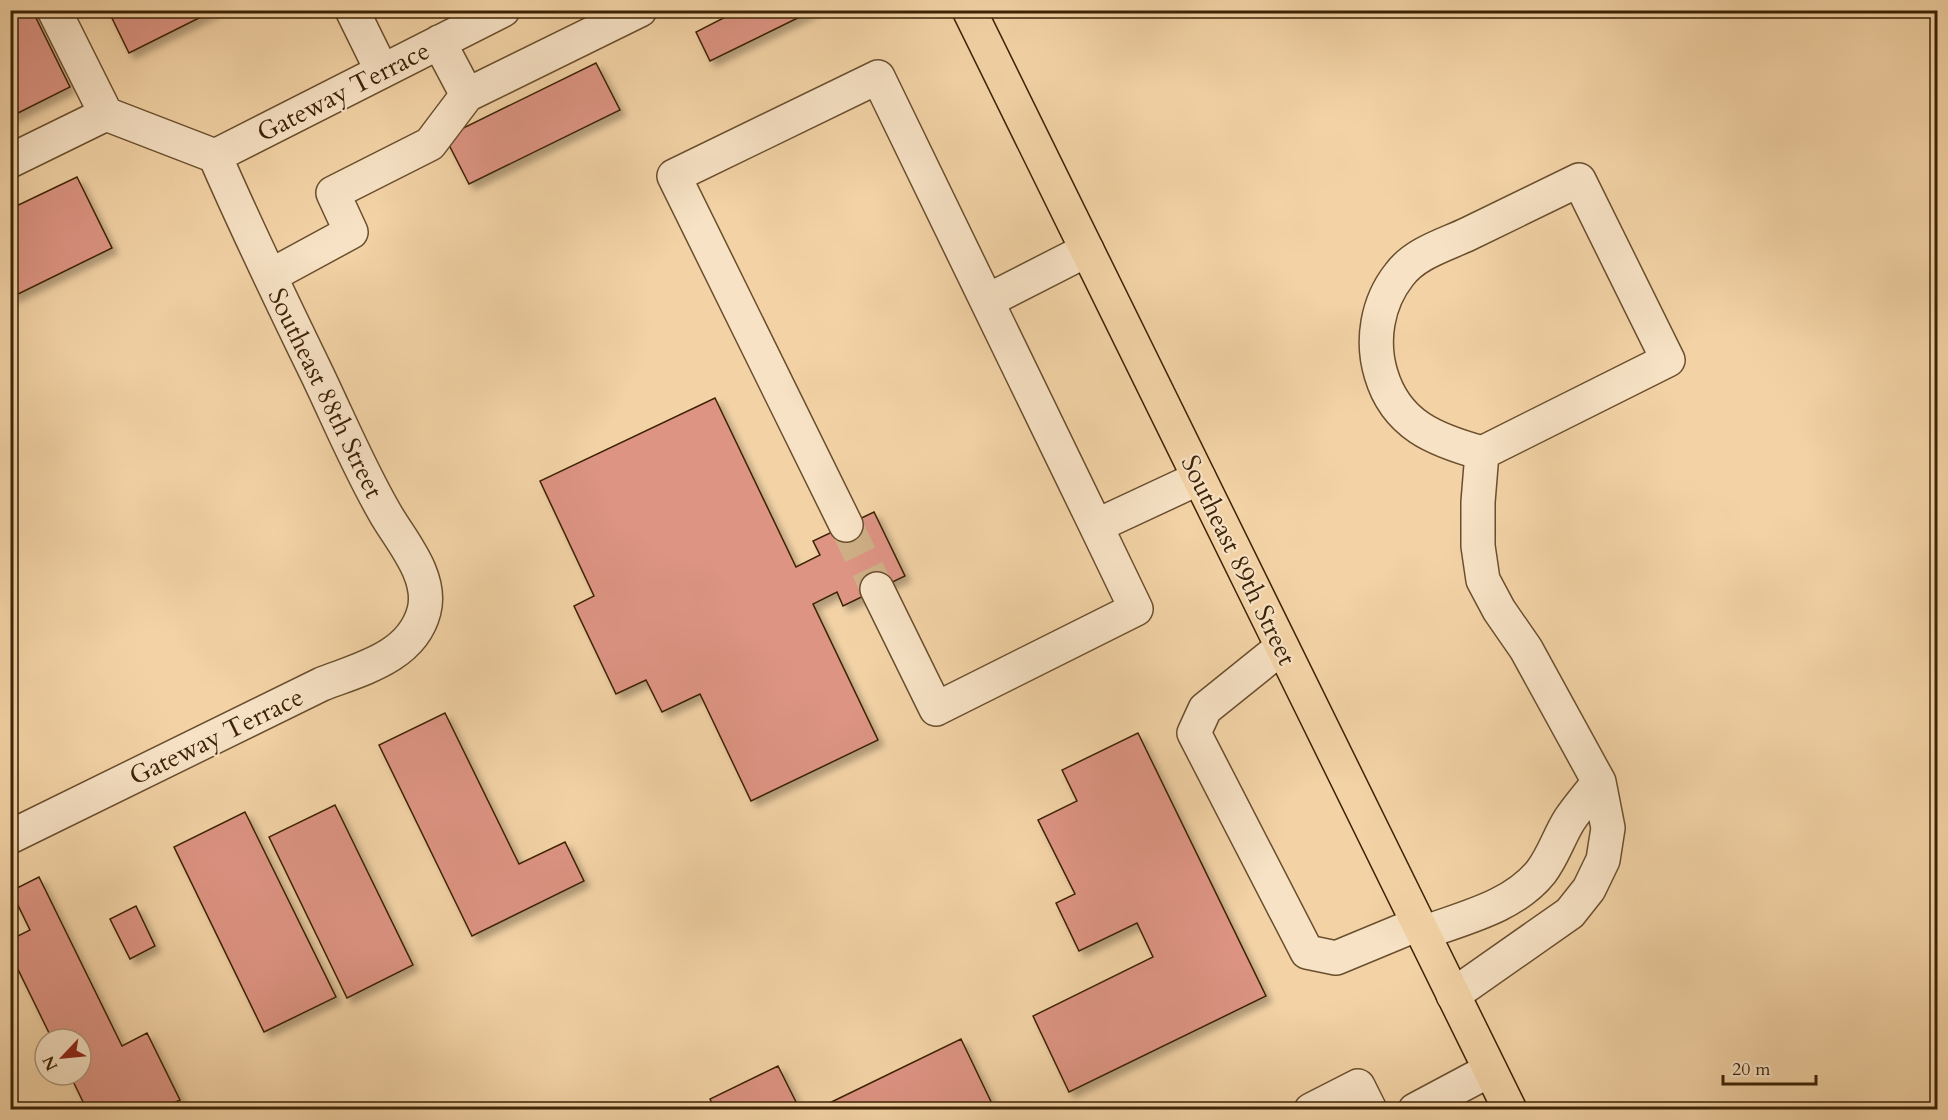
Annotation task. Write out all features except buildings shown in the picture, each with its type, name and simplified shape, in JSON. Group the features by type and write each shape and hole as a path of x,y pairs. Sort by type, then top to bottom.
{"main road":[{"name":"Southeast 89th Street","path":"969,10 1510,1110"}],"street":[{"path":"54,10 106,114 214,156"},
{"path":"352,10 382,71"},
{"name":"Gateway Terrace","path":"214,156 503,10"},
{"path":"270,276 351,232 333,193 430,144 466,95 596,20 640,10"},
{"path":"439,42 466,95"},
{"path":"846,525 674,176 878,76 1136,609 936,710 877,590"},
{"path":"10,161 106,114"},
{"name":"Southeast 88th Street","path":"214,156 384,513 410,552 420,574 426,599 425,609 417,630"},
{"path":"1579,180 1668,360 1482,453 1448,444 1421,430 1399,411 1385,388 1376,357 1377,328 1384,300 1399,274 1424,254 1579,180"},
{"path":"987,301 1087,250"},
{"path":"1453,995 1570,913 1589,889 1603,860 1608,828 1599,782 1526,649 1499,610 1483,580 1478,546 1478,502 1482,453"},
{"path":"1096,526 1199,478"},
{"name":"Gateway Terrace","path":"10,837 322,684 371,665 396,652 410,640 417,630"},
{"path":"1282,647 1205,709 1194,733 1307,952 1335,958 1420,928 1494,907 1522,890 1540,872 1555,850 1569,820 1599,782"},
{"path":"1415,1110 1490,1070"},
{"path":"1311,1110 1358,1086 1370,1110"}],"tunnel":[{"path":"846,525 877,589"}]}
